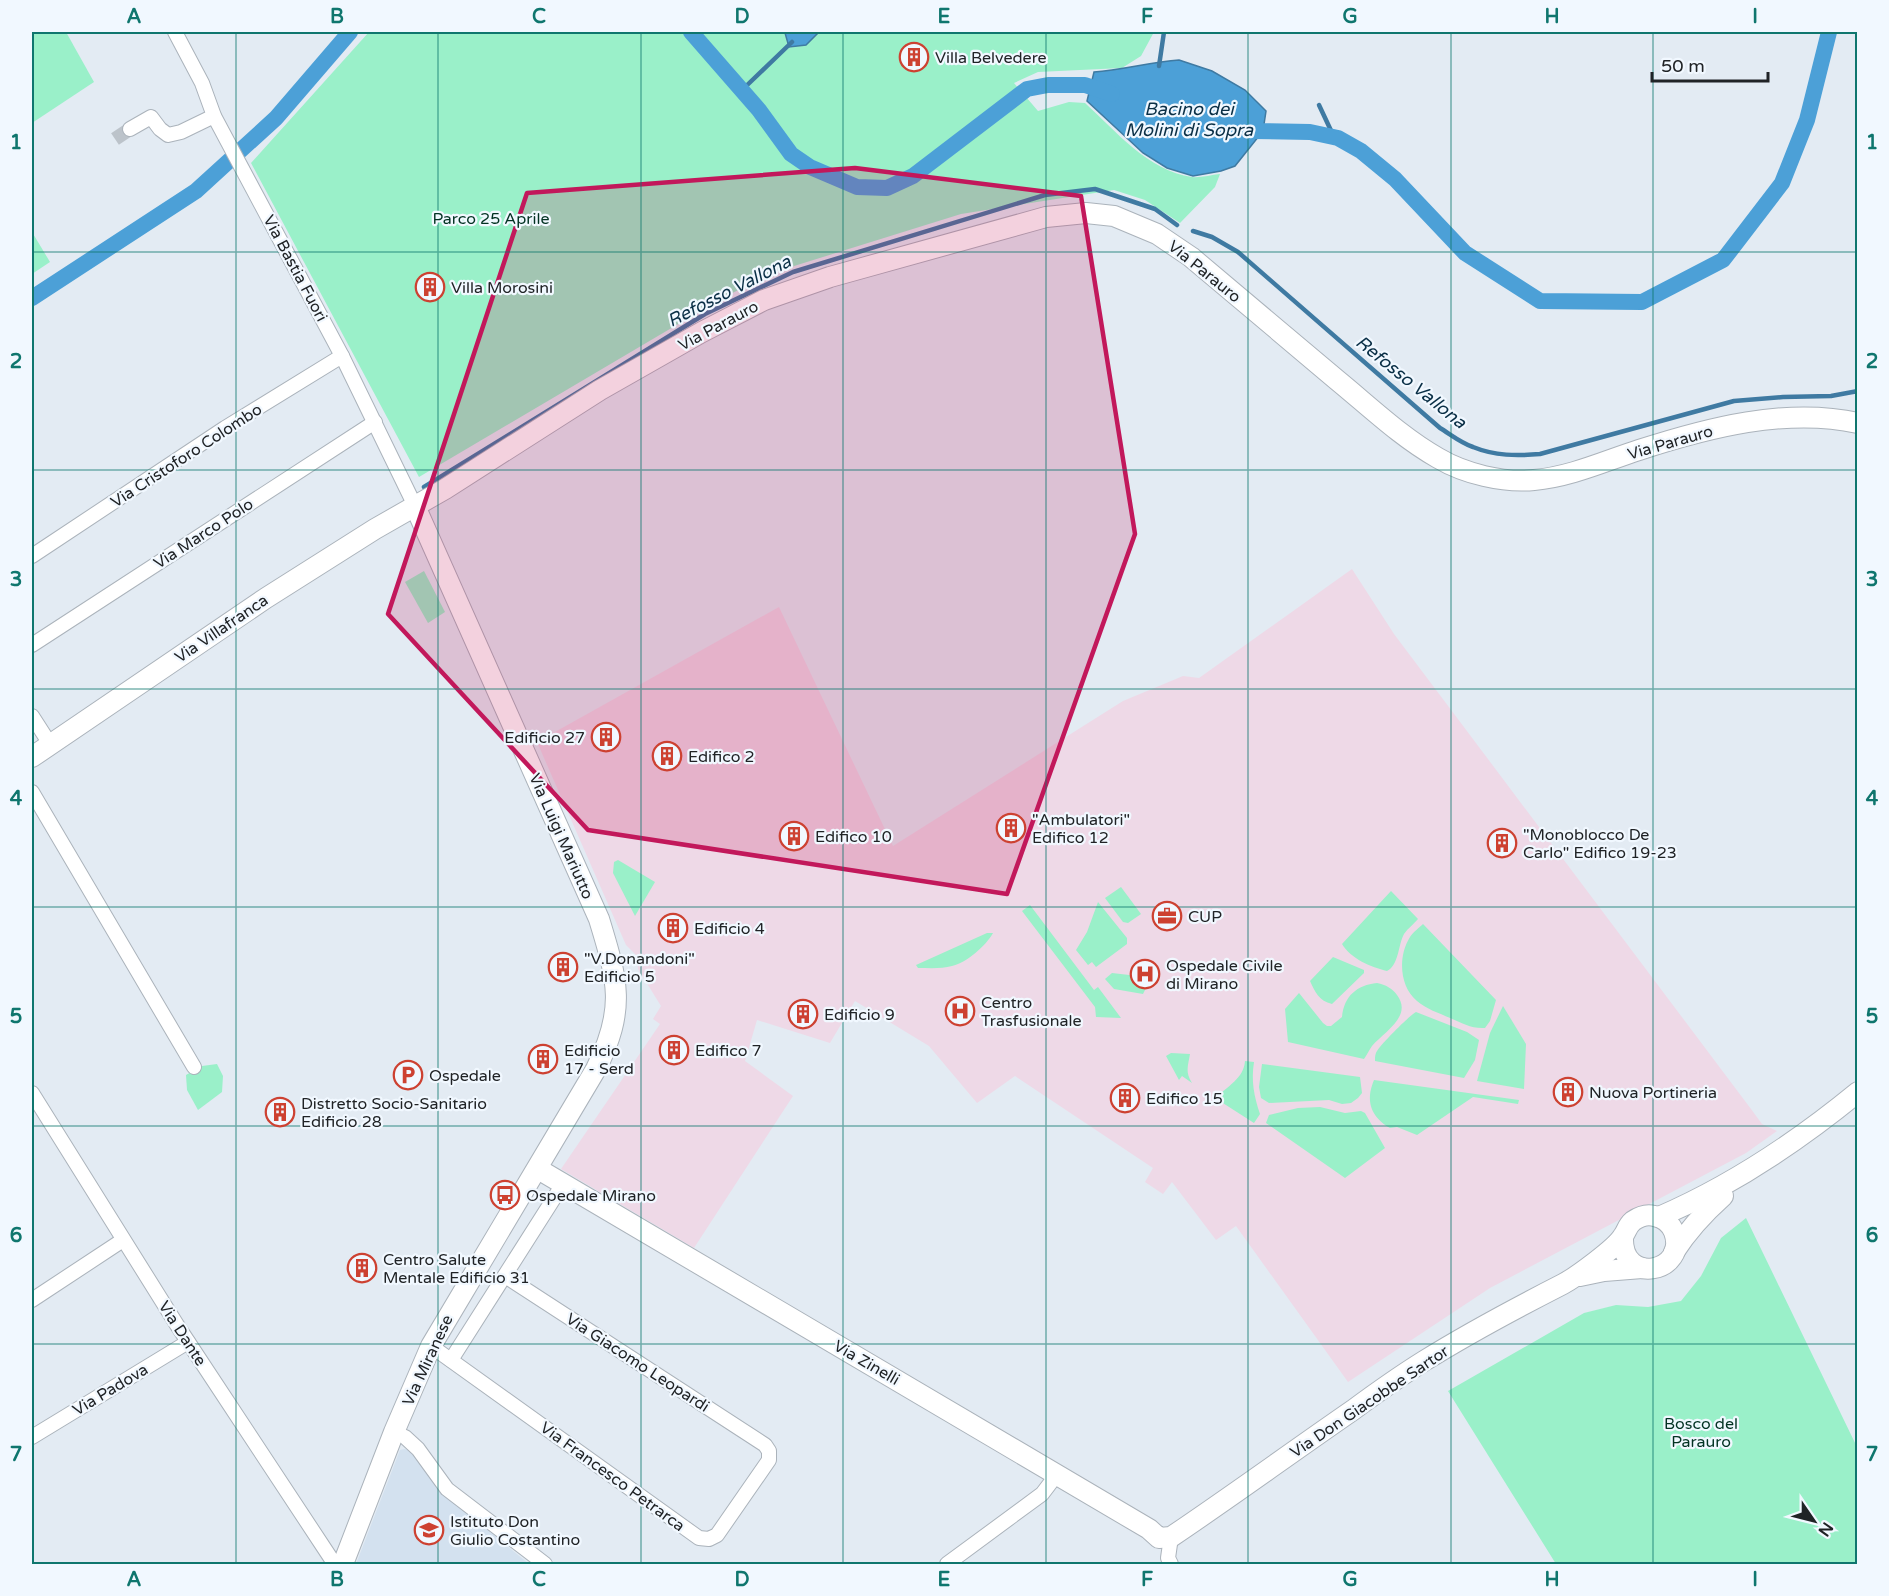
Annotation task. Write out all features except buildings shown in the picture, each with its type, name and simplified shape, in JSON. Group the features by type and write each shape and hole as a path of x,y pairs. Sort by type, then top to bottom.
{"main road":[{"name":"Via Parauro","path":"415,506 600,390 764,300 830,277 1046,217 1086,213 1114,216 1140,225 1172,243 1399,432 1439,459 1477,474 1505,479 1533,480 1559,476 1684,436 1730,424 1784,418 1841,419 1857,423"},
{"name":"Via Villafranca","path":"32,757 266,598 415,506"},
{"name":"Via Luigi Mariutto","path":"415,506 599,919 615,979 617,1004 608,1046 538,1169"},
{"name":"Via Don Giacobbe Sartor","path":"1171,1537 1423,1361 1503,1314 1575,1278 1604,1271 1659,1268 1668,1262 1685,1235 1703,1214 1758,1166 1857,1092"},
{"name":"Via Don Giacobbe Sartor","path":"1575,1278 1623,1237 1629,1225 1635,1220 1648,1215 1659,1217 1697,1200 1758,1166"},
{"name":"Via Zinelli","path":"538,1169 1058,1473 1149,1529 1159,1538 1171,1537"},
{"name":"Via Miranese","path":"343,1564 394,1432 431,1346 538,1169"},
{"path":"1659,1217 1673,1229 1676,1240 1674,1252"},
{"path":"1623,1237 1624,1252 1629,1259 1642,1268"}],"street":[{"name":"Via Bastia Fuori","path":"175,32 196,69 214,117 342,356 415,506"},
{"path":"130,129 151,117 168,135 181,132 214,117"},
{"name":"Via Cristoforo Colombo","path":"32,556 225,428 342,356"},
{"name":"Via Marco Polo","path":"32,645 375,422"},
{"path":"32,716 50,744"},
{"path":"32,792 194,1067"},
{"name":"Via Dante","path":"32,1093 188,1342 332,1560 343,1564"},
{"name":"Via Miranese","path":"451,1360 563,1184"},
{"path":"32,1300 123,1240"},
{"name":"Via Giacomo Leopardi","path":"505,1276 755,1438 769,1451"},
{"name":"Via Padova","path":"32,1437 188,1342"},
{"name":"Via Francesco Petrarca","path":"431,1346 699,1538 709,1539 717,1535 769,1460 769,1451"},
{"path":"394,1432 405,1437 417,1449 447,1489 545,1564"},
{"path":"947,1564 1042,1494 1058,1473"},
{"path":"1171,1537 1168,1558 1171,1564"}],"highlighted area":[{"path":"855,168 1081,196 1135,534 1007,894 588,830 388,614 527,193"}],"shaded area":[{"name":"Ospedale Civile di Mirano","path":"1352,569 1394,634 1762,1124 1777,1131 1746,1153 1490,1288 1348,1382 1236,1226 1216,1240 1172,1182 1163,1194 1145,1182 1153,1168 1015,1076 977,1103 929,1046 855,1001 830,1043 757,1020 745,1061 793,1096 694,1248 561,1169 660,1024 653,1019 661,1006 638,969 636,955 626,945 537,742 779,607 893,846 1123,701 1183,676 1199,678"},
{"name":"Istituto Don Giulio Costantino","path":"400,1450 410,1450 445,1495 529,1564 356,1564"}],"green space":[{"path":"32,32 66,32 94,82 32,123"},
{"name":"Parco 25 Aprile","path":"369,32 1154,32 1141,56 1122,68 1038,72 1014,83 1038,111 1069,102 1085,103 1134,148 1161,167 1192,177 1220,174 1215,187 1180,223 1145,200 1114,190 961,214 778,271 724,297 419,477 251,163"},
{"path":"32,232 50,262 32,274"},
{"path":"424,571 445,612 428,623 405,582"},
{"path":"618,860 655,882 635,916 613,873 614,862"},
{"path":"1121,887 1141,914 1128,923 1123,922 1105,898"},
{"path":"1391,891 1418,919 1404,934 1396,960 1387,971 1362,962 1342,944"},
{"path":"1098,902 1127,938 1127,944 1096,967 1092,962 1088,965 1076,950 1087,932"},
{"path":"1030,905 1094,990 1098,987 1121,1018 1096,1017 1095,1007 1022,911"},
{"path":"1423,924 1496,1000 1490,1021 1485,1028 1467,1025 1428,1009 1411,995 1404,979 1402,962 1410,937"},
{"path":"987,933 993,933 986,943 969,958 957,964 935,968 918,968 916,965"},
{"path":"1333,957 1364,970 1364,973 1332,1004 1321,998 1310,981"},
{"path":"1112,973 1138,976 1145,990 1143,994 1114,989 1105,979"},
{"path":"1377,983 1388,987 1395,993 1402,1010 1395,1023 1372,1046 1364,1059 1288,1042 1285,1009 1299,993 1323,1023 1331,1026 1342,1017 1346,1003 1353,993 1363,986"},
{"path":"1503,1006 1526,1044 1524,1089 1477,1081 1490,1033"},
{"path":"1416,1012 1467,1032 1479,1040 1475,1060 1464,1078 1375,1061 1379,1048"},
{"path":"1171,1053 1190,1054 1188,1072 1192,1083 1182,1076 1179,1080 1166,1056"},
{"path":"1245,1061 1254,1062 1254,1088 1260,1114 1254,1123 1215,1098 1238,1077"},
{"path":"217,1064 223,1076 222,1092 198,1110 187,1090 186,1075 202,1066"},
{"path":"1262,1064 1360,1077 1362,1093 1351,1103 1342,1104 1329,1100 1269,1103 1261,1098 1259,1087"},
{"path":"1374,1080 1519,1100 1518,1104 1473,1097 1417,1135 1397,1127 1390,1128 1374,1114 1370,1095"},
{"path":"1320,1107 1345,1113 1361,1111 1365,1113 1385,1148 1345,1178 1266,1123 1269,1115 1298,1108"},
{"name":"Bosco del Parauro","path":"1746,1218 1857,1447 1857,1564 1556,1564 1448,1391 1584,1313 1616,1305 1648,1307 1681,1301 1701,1276 1721,1238"}],"water":[{"path":"819,32 806,45 789,47 785,33"},
{"name":"Bacino dei Molini di Sopra","path":"1179,60 1212,71 1245,90 1266,111 1263,131 1235,166 1193,176 1167,168 1143,153 1087,101 1094,72"}],"waterway":[{"path":"32,298 196,191 276,118 350,32"},
{"path":"691,32 759,110 791,154 810,167 857,187 887,188 913,176 1027,89 1048,85 1085,85 1112,94"},
{"path":"1159,66 1164,32"},
{"path":"1240,129 1310,132 1338,138 1361,151 1395,179 1465,253 1540,301 1642,302 1723,260 1782,183 1807,120 1829,32"},
{"path":"742,90 792,42"},
{"path":"1319,105 1334,137"},
{"name":"Refosso Vallona","path":"424,487 705,314 793,272 1045,195 1095,189 1155,209 1177,225"},
{"name":"Refosso Vallona","path":"1193,231 1212,237 1238,252 1440,428 1464,443 1481,450 1498,454 1540,454 1734,401 1831,396 1858,391"}],"tunnel":[{"path":"115,139 130,129"}],"place":[{"name":"Villa Belvedere","path":"914,57"},
{"name":"Villa Morosini","path":"430,287"},
{"name":"Edificio 27","path":"606,737"},
{"name":"Edifico 2","path":"667,756"},
{"name":"\"Ambulatori\" Edifico 12","path":"1011,828"},
{"name":"Edifico 10","path":"794,836"},
{"name":"\"Monoblocco De Carlo\" Edifico 19-23","path":"1502,843"},
{"name":"CUP","path":"1167,916"},
{"name":"Edificio 4","path":"673,928"},
{"name":"\"V.Donandoni\" Edificio 5","path":"563,967"},
{"name":"Ospedale Civile di Mirano","path":"1145,974"},
{"name":"Centro Trasfusionale","path":"960,1011"},
{"name":"Edificio 9","path":"803,1014"},
{"name":"Edifico 7","path":"674,1050"},
{"name":"Edificio 17 - Serd","path":"543,1059"},
{"name":"Ospedale","path":"408,1075"},
{"name":"Nuova Portineria","path":"1568,1092"},
{"name":"Edifico 15","path":"1125,1098"},
{"name":"Distretto Socio-Sanitario Edificio 28","path":"280,1112"},
{"name":"Ospedale Mirano","path":"505,1195"},
{"name":"Centro Salute Mentale Edificio 31","path":"362,1268"},
{"name":"Istituto Don Giulio Costantino","path":"429,1530"}]}
